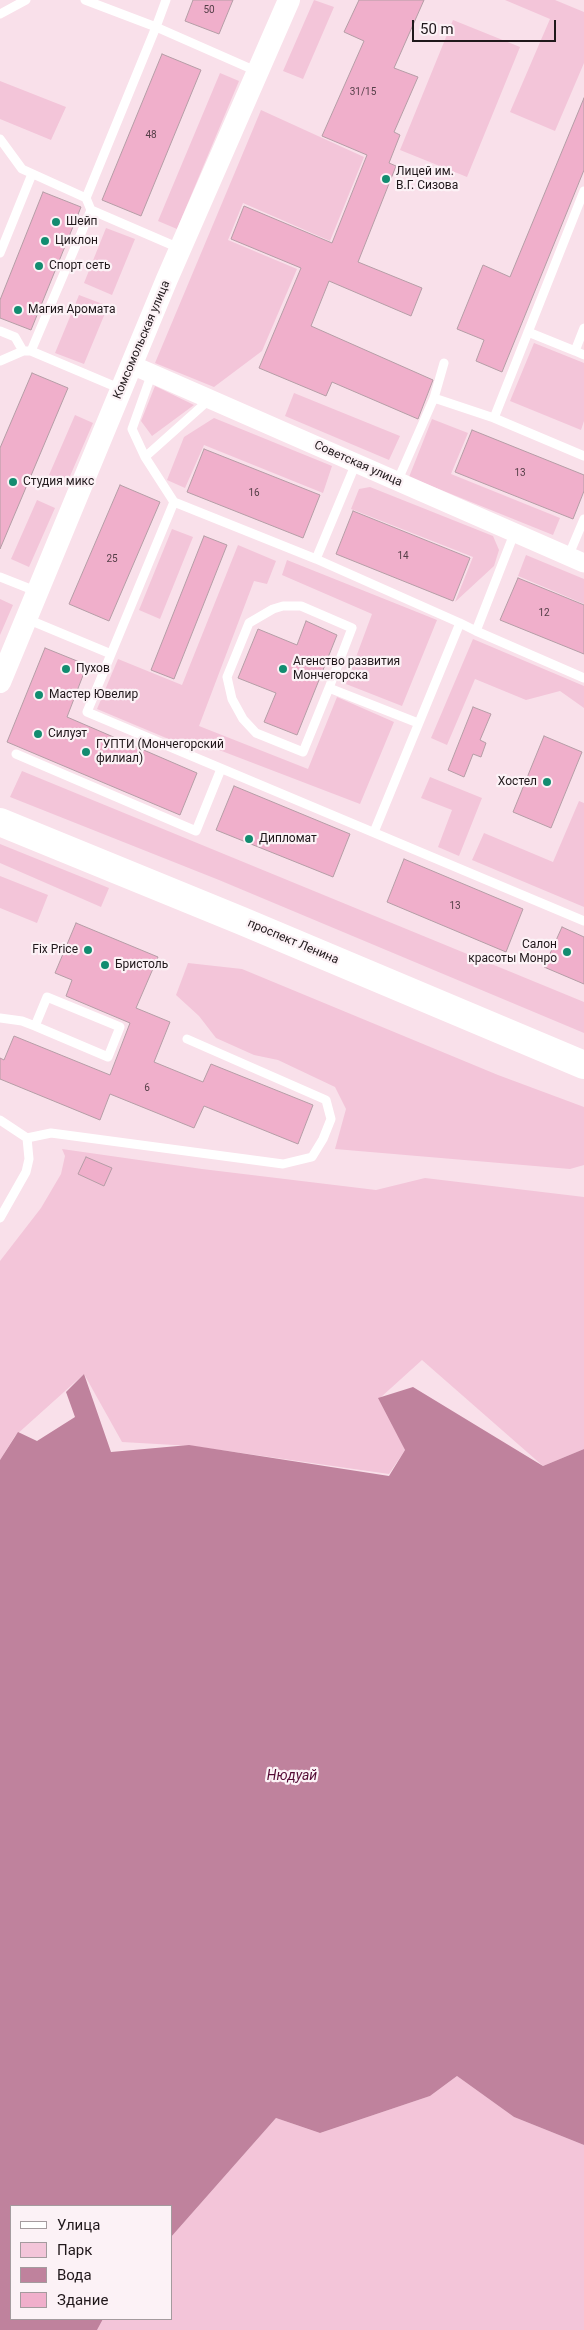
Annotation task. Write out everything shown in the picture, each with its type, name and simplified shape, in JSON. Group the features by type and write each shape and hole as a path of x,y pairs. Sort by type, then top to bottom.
{"main road":[{"name":"проспект Ленина","path":"0,822 242,921 584,1065"}],"street":[{"name":"Комсомольская улица","path":"0,682 121,389 142,368 181,249 289,0"},
{"name":"Советская улица","path":"142,368 576,560"}],"lane":[{"path":"0,14 26,0"},
{"path":"85,0 156,27 257,72"},
{"path":"86,198 166,0"},
{"path":"0,139 22,169 86,198 91,210 181,249"},
{"path":"0,253 32,174"},
{"path":"494,418 584,192"},
{"path":"0,361 27,351 91,210"},
{"path":"575,351 584,328"},
{"path":"0,331 15,337 27,351 121,389"},
{"path":"528,332 584,355"},
{"path":"397,482 434,398 444,363"},
{"path":"142,368 132,429 145,457 174,502 316,559 584,678"},
{"path":"145,457 211,398"},
{"path":"434,398 494,418 584,456"},
{"path":"316,559 356,463"},
{"path":"174,502 87,712 584,921"},
{"path":"576,560 584,519"},
{"path":"476,631 514,534"},
{"path":"0,577 38,592"},
{"path":"283,606 301,606 352,628 329,688 303,752 256,733 243,719 232,699 227,677 249,623 273,609 283,606"},
{"path":"27,619 111,654"},
{"path":"374,832 460,623"},
{"path":"329,688 418,723"},
{"path":"16,754 196,831 221,769"},
{"path":"0,1018 22,1021 108,1057 120,1027 47,996 35,1026"},
{"path":"0,1120 27,1138 52,1133 283,1164 312,1157 323,1139 331,1119 326,1100 187,1039"},
{"path":"0,1218 26,1172 29,1159 27,1138"}],"green space":[{"path":"314,0 334,7 303,79 283,71"},
{"path":"505,0 555,0 584,12 584,63 555,131 510,112 550,19"},
{"path":"453,20 520,47 467,177 400,150"},
{"path":"220,73 239,81 177,229 158,221"},
{"path":"0,81 66,107 51,140 0,119"},
{"path":"261,110 364,157 330,241 243,203 228,240 297,269 262,351 214,387 155,363"},
{"path":"106,228 135,239 112,295 84,283"},
{"path":"79,295 108,306 84,364 55,353"},
{"path":"534,343 584,363 584,421 581,430 510,401"},
{"path":"155,386 194,405 152,436 141,421"},
{"path":"294,393 400,436 389,460 285,416"},
{"path":"75,415 93,423 67,483 49,475"},
{"path":"214,418 332,466 323,493 204,445 185,488 167,480 184,437"},
{"path":"432,419 468,433 451,474 560,518 553,535 409,477"},
{"path":"370,487 493,536 499,550 494,566 455,602 473,557 351,509 359,489"},
{"path":"37,500 55,508 29,567 11,559"},
{"path":"172,529 193,537 160,619 139,610"},
{"path":"238,545 276,561 267,584 254,581 199,726 308,769 337,697 394,722 360,804 193,740 190,748 97,709 118,659 182,685"},
{"path":"526,555 584,579 584,604 518,576"},
{"path":"287,560 437,620 402,706 346,684 372,614 282,575"},
{"path":"0,599 13,605 0,635"},
{"path":"473,639 584,686 584,708 560,691 526,700 475,679 447,745 431,738"},
{"path":"22,771 584,1002 584,1033 219,880 10,797"},
{"path":"430,777 482,798 459,856 438,847 452,810 421,798"},
{"path":"579,801 584,803 584,907 472,860 484,833 553,862"},
{"path":"0,844 109,888 101,907 0,863"},
{"path":"0,876 48,895 37,923 0,908"},
{"path":"188,963 242,969 498,1075 584,1107 584,1165 570,1169 335,1149 346,1109 335,1087 278,1060 254,1055 216,1038 199,1016 176,995"},
{"path":"62,1149 202,1169 376,1190 425,1178 584,1197 584,1449 543,1466 422,1360 380,1398 405,1450 389,1474 192,1446 122,1442 84,1374 15,1436 0,1460 0,1261 41,1208 61,1174 65,1156"},
{"path":"457,2076 514,2117 584,2145 584,2330 97,2330 102,2320 172,2320 172,2236 276,2118 320,2133 430,2096"}],"water":[{"name":"Нюдуай","path":"84,1374 111,1452 189,1445 389,1476 405,1450 378,1398 413,1387 543,1466 584,1449 584,2145 514,2117 457,2076 430,2096 320,2133 276,2118 172,2236 172,2205 10,2205 10,2320 102,2320 97,2330 0,2330 0,1460 18,1432 37,1441 75,1417 66,1392"}],"building":[{"path":"193,0 233,0 219,34 185,21"},
{"path":"359,0 424,0 394,68 418,77 394,132 400,135 389,163 396,166 358,262 422,288 411,316 329,281 311,326 433,380 418,419 332,382 326,396 259,368 301,268 231,239 244,206 332,243 367,155 322,136 364,41 344,32"},
{"path":"162,54 201,70 141,216 102,200"},
{"path":"584,98 584,170 502,372 476,361 484,340 457,329 483,265 510,277"},
{"name":"Циклон","path":"43,192 81,207 31,330 0,318 0,300"},
{"path":"32,373 68,388 0,549 0,448"},
{"path":"472,430 584,475 584,491 573,519 455,472"},
{"path":"204,449 320,495 303,538 187,492"},
{"path":"120,485 160,502 109,621 69,604"},
{"path":"353,511 470,558 453,601 336,554"},
{"path":"204,536 227,545 174,679 151,670"},
{"path":"518,578 584,605 584,654 500,620"},
{"path":"306,621 337,635 297,735 264,722 276,693 238,678 258,629 297,645"},
{"path":"45,648 87,665 67,717 197,773 180,815 7,742"},
{"path":"473,707 491,714 480,740 486,743 481,757 473,754 464,777 448,770"},
{"name":"Хостел","path":"544,736 582,752 551,828 513,812"},
{"path":"234,786 350,834 333,877 216,830"},
{"path":"404,859 523,909 506,952 387,902"},
{"path":"76,923 158,957 136,1008 170,1022 154,1062 203,1082 211,1064 313,1105 298,1144 204,1106 194,1128 110,1094 100,1120 0,1079 0,1058 4,1060 14,1036 110,1075 130,1023 66,996 72,980 55,973"},
{"name":"Салон красоты Монро","path":"562,927 584,937 584,984 544,967"},
{"path":"86,1157 112,1168 104,1186 78,1174"}],"place":[{"name":"Лицей им. В.Г. Сизова","path":"386,179"},
{"name":"Шейп","path":"56,222"},
{"name":"Циклон","path":"45,241"},
{"name":"Спорт сеть","path":"39,266"},
{"name":"Магия Аромата","path":"18,310"},
{"name":"Студия микс","path":"13,482"},
{"name":"Пухов","path":"66,669"},
{"name":"Агенство развития Мончегорска","path":"283,669"},
{"name":"Мастер Ювелир","path":"39,695"},
{"name":"Силуэт","path":"38,734"},
{"name":"ГУПТИ (Мончегорский филиал)","path":"86,752"},
{"name":"Хостел","path":"547,782"},
{"name":"Дипломат","path":"249,839"},
{"name":"Fix Price","path":"88,950"},
{"name":"Салон красоты Монро","path":"567,952"},
{"name":"Бристоль","path":"105,965"}]}
